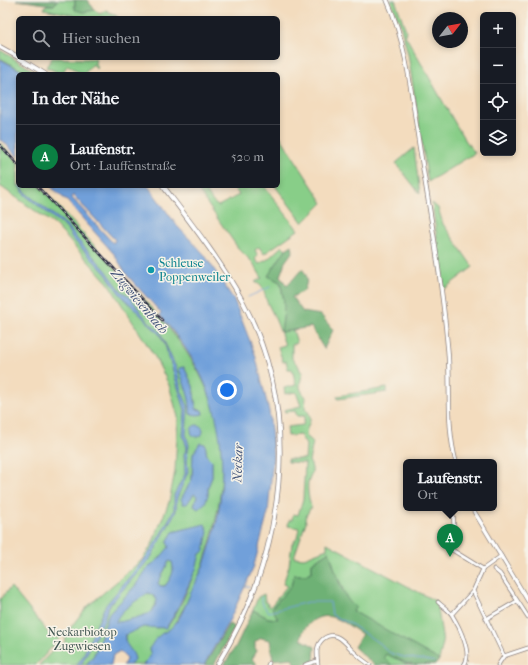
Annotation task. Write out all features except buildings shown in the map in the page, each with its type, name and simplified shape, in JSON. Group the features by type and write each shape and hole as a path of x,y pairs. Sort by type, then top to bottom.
{"main road":[{"path":"0,46 16,57"},
{"path":"21,60 42,72"},
{"path":"165,188 230,279 252,321 267,361 277,404 280,456 279,490 268,546 256,587 217,665"}],"street":[{"path":"387,0 397,24 408,71 444,304 451,434 455,459"},
{"path":"454,511 454,530 449,548 482,569"},
{"path":"474,511 528,601"},
{"path":"452,614 473,590 482,569 501,556"},
{"path":"494,569 500,574 528,617"},
{"path":"473,590 504,656"},
{"path":"486,619 517,601"},
{"path":"438,602 452,614 468,650 468,660 464,665"},
{"path":"318,665 318,645 325,638 333,636 342,638 370,665"},
{"path":"498,665 504,656 528,648"},
{"path":"305,665 317,661"},
{"path":"501,661 505,665"}],"green space":[{"path":"16,0 57,0 54,5"},
{"path":"57,0 75,0 74,7 84,12 95,10 100,14 106,10 116,16 77,16 44,9 46,5 54,5"},
{"path":"75,0 87,0 95,10 84,12 75,10"},
{"path":"390,0 395,0 406,30 405,35 463,137 475,153 428,182 408,54 400,24"},
{"path":"0,50 36,72 24,72 0,58"},
{"path":"51,60 96,60 95,63 98,68 96,69 93,64 86,72 78,72 68,65 63,72 57,72 46,67"},
{"path":"280,136 323,203 303,223 277,188 280,188"},
{"name":"Neckarbiotop Zugwiesen","path":"0,143 16,160 16,188 42,188 154,310 174,335 192,361 206,387 216,415 221,444 222,477 217,513 210,544 200,574 179,617 170,630 166,631 149,649 151,655 143,665 130,665 135,659 126,644 125,635 145,626 153,626 156,628 168,626 173,618 191,582 200,554 185,529 173,532 167,542 170,547 148,568 135,586 109,614 94,655 86,665 39,665 57,646 64,644 66,634 88,606 143,559 152,544 169,502 175,471 178,417 169,385 155,357 108,283 55,225 0,186","holes":["184,367 193,386 196,409 202,410 203,414 190,414 188,396 179,368","205,444 207,456 212,461 212,477 208,487 208,495 194,506 197,496 194,494 191,496 193,454"]},
{"path":"414,148 420,194 396,163"},
{"path":"196,188 204,188 213,202 218,206 239,195 234,188 266,188 298,230 264,254 259,247 255,250 258,256 255,259 259,264 268,259 282,246 286,249 268,276 280,282 285,306 281,332 293,330 297,343 292,345 292,359 298,365 301,372 303,372 300,388 306,397 305,408 310,416 306,436 313,442 309,461 312,467 312,472 308,483 308,495 311,507 305,518 306,522 294,557 304,558 327,549 327,543 437,602 443,643 439,660 352,611 329,551 312,563 312,571 306,575 294,575 291,586 274,605 278,619 268,618 253,610 258,597 264,594 265,601 270,607 287,586 283,584 289,566 292,544 297,538 299,528 288,526 289,520 292,520 293,514 298,515 303,499 305,463 288,462 288,459 305,459 306,445 300,435 288,436 287,427 303,425 305,416 297,416 295,411 285,412 284,410 301,406 296,392 285,394 284,388 296,385 292,369 288,369 286,361 283,362 278,347 285,345 278,325 267,302 263,289 255,282 262,278 253,263 238,248"},
{"path":"432,203 438,208 443,224 473,267 444,289"},
{"path":"292,245 293,251 285,262 280,276 287,286 302,269 306,275 307,280 304,291 292,297 303,312 321,315 333,330 324,349 311,327 281,332 284,307 282,289 280,282 268,276 286,249"},
{"path":"387,388 387,392 338,399 337,396"},
{"path":"329,551 343,590 351,603 356,607 353,611 439,660 436,664 411,665 412,664 406,663 386,654 384,657 392,665 374,665 354,647 362,634 336,618 323,617 316,619 309,624 301,637 301,639 315,647 314,661 302,665 295,665 292,658 273,660 270,640 261,638 255,642 255,648 257,651 252,659 257,664 224,665 236,646 253,610 268,618 278,619 272,608 291,586 294,575 306,575 312,571 312,563"},
{"path":"169,561 172,562 173,566 172,575 165,586 160,586 158,583"},
{"path":"11,587 50,635 60,638 36,665 0,665 0,599"},
{"path":"148,593 153,595 157,600 151,612 138,617 116,622 120,613 124,609"},
{"path":"229,624 235,627 214,665 205,665"},
{"path":"386,654 406,663 412,664 392,665 384,657"}],"water":[{"path":"0,59 23,72 16,72 16,155 2,140 0,141"},
{"path":"20,188 22,188 27,194 68,226 77,239 106,270 121,291 129,296 147,320 160,332 177,370 181,390 188,406 186,434 189,445 187,457 188,472 177,498 176,511 152,556 108,607 104,620 81,665 76,665 82,658 105,606 147,556 174,510 174,495 185,474 184,454 187,448 183,435 185,410 165,345 160,335 119,293 106,274 73,239 66,228 25,195"},
{"name":"Neckar","path":"52,188 149,188 178,227 204,254 234,300 255,354 269,411 273,457 268,513 253,569 229,621 204,665 143,665 151,655 149,649 158,636 170,629 182,614 207,557 215,528 220,499 222,469 220,440 214,411 205,383 191,357 160,315 161,313 127,275 114,254 67,201","holes":["73,195 115,240 113,243 72,198"]},
{"path":"184,367 193,386 196,409 202,410 203,414 190,414 188,396 179,368"},
{"path":"195,425 199,425 203,431 199,437 195,437 191,433 191,429"},
{"path":"200,443 205,444 207,456 212,461 212,477 208,487 208,495 205,503 198,509 194,506 197,496 194,494 187,504 183,504 181,499 192,479 193,454"},
{"path":"205,524 208,532 204,551 200,554 196,569 176,612 166,628 143,627 125,635 127,645 133,653 135,659 130,665 123,665 127,658 120,651 113,655 111,665 86,665 94,655 109,614 135,586 148,568 159,559 169,547 167,542 173,532","holes":["169,561 172,562 173,566 172,575 165,586 160,586 158,583","148,593 153,595 157,600 151,612 133,619 116,622 125,610"]}],"waterway":[{"path":"248,297 270,287"},
{"path":"261,597 263,605 269,612 308,602 330,602 332,615 351,624 383,646 386,650 398,656 435,662"}],"railway":[{"path":"0,145 16,163"},
{"path":"39,188 162,320"}],"place":[{"name":"Schleuse Poppenweiler","path":"151,270"},
{"name":"Laufenstr.","path":"450,557"}],"water label":[{"name":"Zugwiesenbach","path":"140,301"}]}
